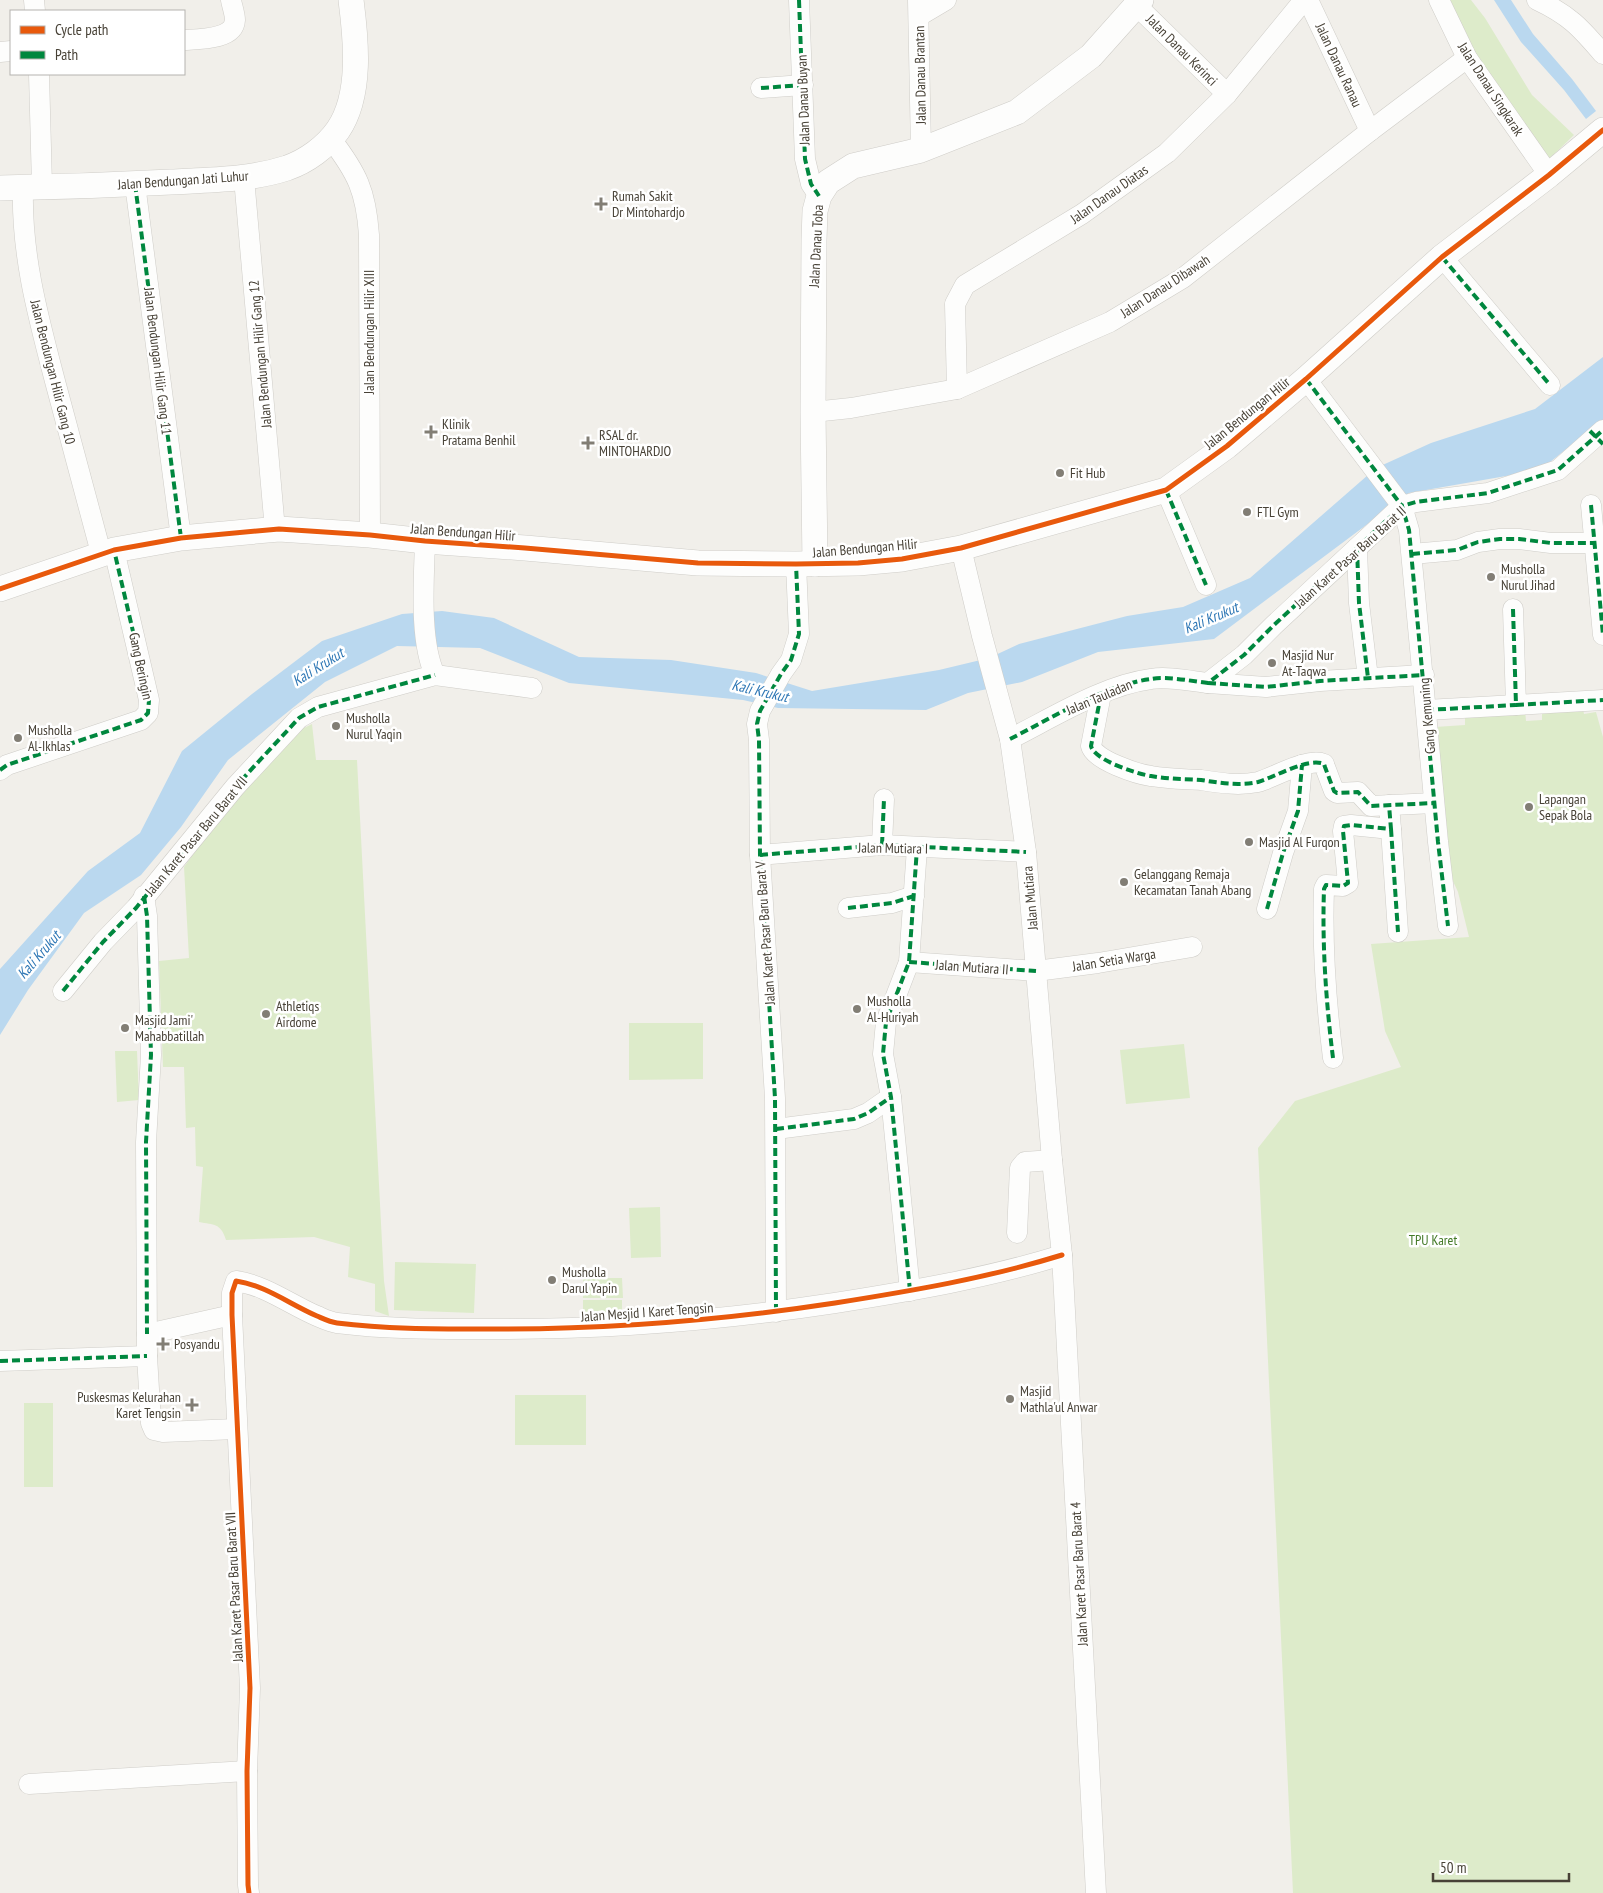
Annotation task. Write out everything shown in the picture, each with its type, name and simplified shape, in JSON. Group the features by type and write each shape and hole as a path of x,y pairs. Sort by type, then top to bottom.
{"street":[{"path":"185,40 225,35 232,30 235,21 231,0"},
{"name":"Jalan Bendungan Jati Luhur","path":"22,187 135,184 244,178 288,168 315,154 331,139 339,128 353,90 356,60 351,0"},
{"name":"Jalan Danau Buyan","path":"799,0 805,159 811,184 819,196"},
{"path":"919,8 946,0"},
{"name":"Jalan Danau Diatas","path":"957,389 954,304 966,285 1082,214 1167,153 1227,94 1304,0"},
{"name":"Jalan Danau Ranau","path":"1308,0 1370,131"},
{"name":"Jalan Danau Singkarak","path":"1438,0 1467,58 1549,175"},
{"path":"1537,0 1562,12 1582,29 1603,54"},
{"name":"Jalan Danau Kerinci","path":"1139,3 1227,94"},
{"name":"Jalan Danau Toba","path":"805,564 813,412 815,211 819,196 828,182 853,166 921,150 1017,112 1091,56 1139,3"},
{"name":"Jalan Danau Brantan","path":"919,8 921,150"},
{"name":"Jalan Danau Dibawah","path":"813,412 852,408 957,389 1110,322 1183,278 1370,131 1467,58"},
{"name":"Jalan Bendungan Hilir Gang 10","path":"39,75 22,187 23,231 31,287 108,552"},
{"path":"761,88 803,85"},
{"name":"Jalan Bendungan Hilir","path":"0,588 108,552 181,538 275,530 370,535 698,563 858,563 902,559 961,548 1166,490 1227,446 1306,380 1442,257 1549,175 1603,130"},
{"name":"Jalan Bendungan Hilir XIII","path":"331,139 356,176 364,193 367,212 369,235 370,535"},
{"name":"Jalan Bendungan Hilir Gang 12","path":"244,178 275,530"},
{"name":"Jalan Bendungan Hilir Gang 11","path":"135,184 181,538"},
{"path":"1442,257 1550,385"},
{"name":"Gang Kemuning","path":"1306,380 1400,504 1409,530 1424,675 1434,803 1448,926"},
{"name":"Jalan Karet Pasar Baru Barat II","path":"1208,683 1244,654 1357,548 1400,504 1488,493 1558,470 1598,435"},
{"path":"1166,490 1206,585"},
{"path":"1591,504 1603,635"},
{"path":"1412,554 1456,550 1478,542 1500,539 1551,543 1595,543"},
{"path":"425,541 424,599 427,649 429,662 436,675"},
{"name":"Jalan Mutiara","path":"961,548 982,636 1010,739 1026,852 1052,1160 1062,1255"},
{"path":"1357,548 1359,603 1368,678"},
{"name":"Gang Beringin","path":"0,770 9,764 141,720 147,716 150,707 149,700 108,552"},
{"name":"Jalan Karet Pasar Baru Barat V","path":"776,1312 776,1129 760,855 759,740 756,724 760,711 795,652 799,634 805,564"},
{"path":"1513,609 1516,705"},
{"name":"Jalan Karet Pasar Baru Barat VII","path":"236,1430 163,1432 154,1430 151,1423 147,1356 146,1142 151,1055 144,896 235,787 299,718 318,707 436,675 532,688"},
{"name":"Jalan Tauladan","path":"1010,739 1101,694 1128,683 1153,678 1266,687 1424,675"},
{"path":"1101,694 1091,746 1092,750 1098,756 1137,773 1234,785 1258,782 1302,765 1320,762 1324,764 1334,791 1337,793 1358,792 1371,806 1434,803"},
{"path":"1426,710 1603,700"},
{"path":"1267,909 1283,853 1298,811 1302,765"},
{"path":"882,845 884,799"},
{"path":"1389,805 1398,932"},
{"path":"1333,1058 1327,1010 1322,927 1325,886 1329,884 1343,886 1348,883 1342,831 1344,826 1391,829"},
{"name":"Jalan Mutiara I","path":"760,855 882,845 1026,852"},
{"path":"910,1291 890,1097 883,1054 886,1022 909,962 917,848"},
{"path":"63,991 144,896"},
{"path":"848,908 892,903 914,896"},
{"name":"Jalan Setia Warga","path":"1036,971 1098,963 1192,947"},
{"name":"Jalan Mutiara II","path":"909,962 1036,971"},
{"path":"776,1129 854,1119 868,1114 890,1097"},
{"path":"1017,1233 1020,1168 1025,1162 1052,1160"},
{"name":"Jalan Mesjid I Karet Tengsin","path":"236,1281 275,1295 298,1308 334,1322 402,1329 510,1330 574,1328 659,1324 776,1312 910,1291 1033,1264 1062,1255"},
{"name":"Jalan Karet Pasar Baru Barat 4","path":"1062,1255 1096,1893"},
{"name":"Jalan Karet Pasar Baru Barat VII","path":"236,1281 232,1293 232,1315 236,1430 250,1688 247,1771 249,1893"},
{"path":"147,1334 232,1315"},
{"path":"0,1361 147,1356"},
{"path":"29,1784 247,1771"}],"green space":[{"path":"1445,0 1471,0 1485,18 1532,95 1574,135 1548,160 1480,67"},
{"name":"TPU Karet","path":"1525,709 1526,721 1542,720 1542,710 1583,709 1584,714 1596,712 1603,737 1603,1893 1293,1893 1258,1148 1295,1101 1401,1067 1385,1031 1371,944 1469,937 1458,892 1446,866 1435,727 1465,725 1465,713"},
{"name":"Athletiqs Airdome","path":"312,724 316,760 357,760 384,1281 389,1316 375,1311 375,1284 348,1277 350,1247 314,1237 226,1240 222,1230 216,1226 199,1222 203,1167 196,1166 195,1127 186,1128 184,1067 163,1067 159,961 189,958 184,867 252,772 298,731"},
{"path":"629,1023 703,1023 703,1079 629,1080"},
{"path":"1184,1044 1190,1098 1126,1104 1120,1050"},
{"path":"115,1051 137,1051 139,1100 117,1102"},
{"path":"660,1207 661,1257 631,1258 629,1208"},
{"path":"395,1262 476,1264 474,1313 394,1310"},
{"path":"583,1278 622,1278 623,1298 583,1298"},
{"path":"583,1300 622,1300 622,1320 583,1320"},
{"path":"515,1395 586,1395 586,1445 515,1445"},
{"path":"24,1403 53,1403 53,1487 24,1487"}],"water":[{"path":"1494,0 1511,0 1533,34 1572,79 1596,111 1586,119 1564,90 1521,42"},
{"name":"Kali Krukut","path":"1603,357 1603,420 1540,470 1409,493 1214,639 1098,652 1022,682 968,693 926,710 778,708 743,700 569,683 480,648 397,646 325,682 228,760 181,827 141,875 84,913 28,990 0,1035 0,969 88,871 140,833 182,751 252,694 322,641 402,614 442,611 494,618 579,657 671,660 756,673 812,691 939,670 989,658 1019,644 1127,616 1183,607 1250,578 1376,468 1431,443 1535,409"}],"marked path":[{"path":"799,0 805,159 811,184 819,196"},
{"path":"761,88 803,85"},
{"path":"135,184 181,538"},
{"path":"1442,257 1550,385"},
{"path":"1306,379 1402,506 1409,530 1438,842 1448,926"},
{"path":"1010,739 1079,703 1133,682 1164,678 1208,683 1244,655 1402,506 1416,502 1488,493 1558,470 1603,430"},
{"path":"1590,431 1603,444"},
{"path":"1166,490 1206,585"},
{"path":"1591,505 1603,635"},
{"path":"1412,554 1457,550 1478,542 1500,539 1551,543 1595,543"},
{"path":"1357,548 1359,603 1368,678"},
{"path":"0,770 7,765 141,720 148,713 149,700 114,550"},
{"path":"776,1312 775,1098 760,855 759,740 757,724 760,711 791,660 799,634 796,564"},
{"path":"1513,609 1516,705 1603,700"},
{"path":"63,991 103,942 136,908 235,787 299,718 318,707 435,675"},
{"path":"1208,683 1266,687 1320,681 1424,675"},
{"path":"1101,694 1091,746 1100,756 1117,766 1163,778 1244,784 1258,782 1301,765 1317,763 1324,764 1334,791 1337,793 1358,792 1371,806 1434,803"},
{"path":"1426,710 1516,705"},
{"path":"1267,909 1283,853 1298,811 1302,765"},
{"path":"882,845 884,799"},
{"path":"1333,1058 1325,974 1324,889 1326,885 1343,886 1348,883 1344,826 1391,829 1389,805"},
{"path":"1391,829 1398,932"},
{"path":"760,855 882,845 1026,852"},
{"path":"910,1291 891,1097 883,1054 886,1022 909,962 917,848"},
{"path":"144,896 147,916 151,1055 146,1142 147,1334"},
{"path":"848,908 892,903 914,896"},
{"path":"909,962 1036,971"},
{"path":"776,1129 854,1119 868,1113 891,1097"},
{"path":"0,1361 147,1356"}],"cycle path":[{"path":"0,589 114,550 181,538 279,529 698,563 858,563 902,559 961,548 1166,490 1227,446 1306,379 1442,257 1549,175 1603,130"},
{"path":"249,1893 247,1771 250,1688 232,1315 232,1293 236,1281 257,1287 307,1312 337,1323 427,1329 570,1328 747,1315 835,1303 921,1289 978,1277 1062,1255"}],"place":[{"name":"Rumah Sakit Dr Mintohardjo","path":"601,204"},
{"name":"Klinik Pratama Benhil","path":"431,432"},
{"name":"RSAL dr. MINTOHARDJO","path":"588,443"},
{"name":"Fit Hub","path":"1060,473"},
{"name":"FTL Gym","path":"1247,512"},
{"name":"Musholla Nurul Jihad","path":"1491,577"},
{"name":"Masjid Nur At-Taqwa","path":"1272,663"},
{"name":"Musholla Nurul Yaqin","path":"336,726"},
{"name":"Musholla Al-Ikhlas","path":"18,738"},
{"name":"Lapangan Sepak Bola","path":"1529,807"},
{"name":"Masjid Al Furqon","path":"1249,842"},
{"name":"Gelanggang Remaja Kecamatan Tanah Abang","path":"1124,882"},
{"name":"Musholla Al-Huriyah","path":"857,1009"},
{"name":"Athletiqs Airdome","path":"266,1014"},
{"name":"Masjid Jami' Mahabbatillah","path":"125,1028"},
{"name":"Musholla Darul Yapin","path":"552,1280"},
{"name":"Posyandu","path":"163,1344"},
{"name":"Masjid Mathla'ul Anwar","path":"1010,1399"},
{"name":"Puskesmas Kelurahan Karet Tengsin","path":"192,1405"}]}
